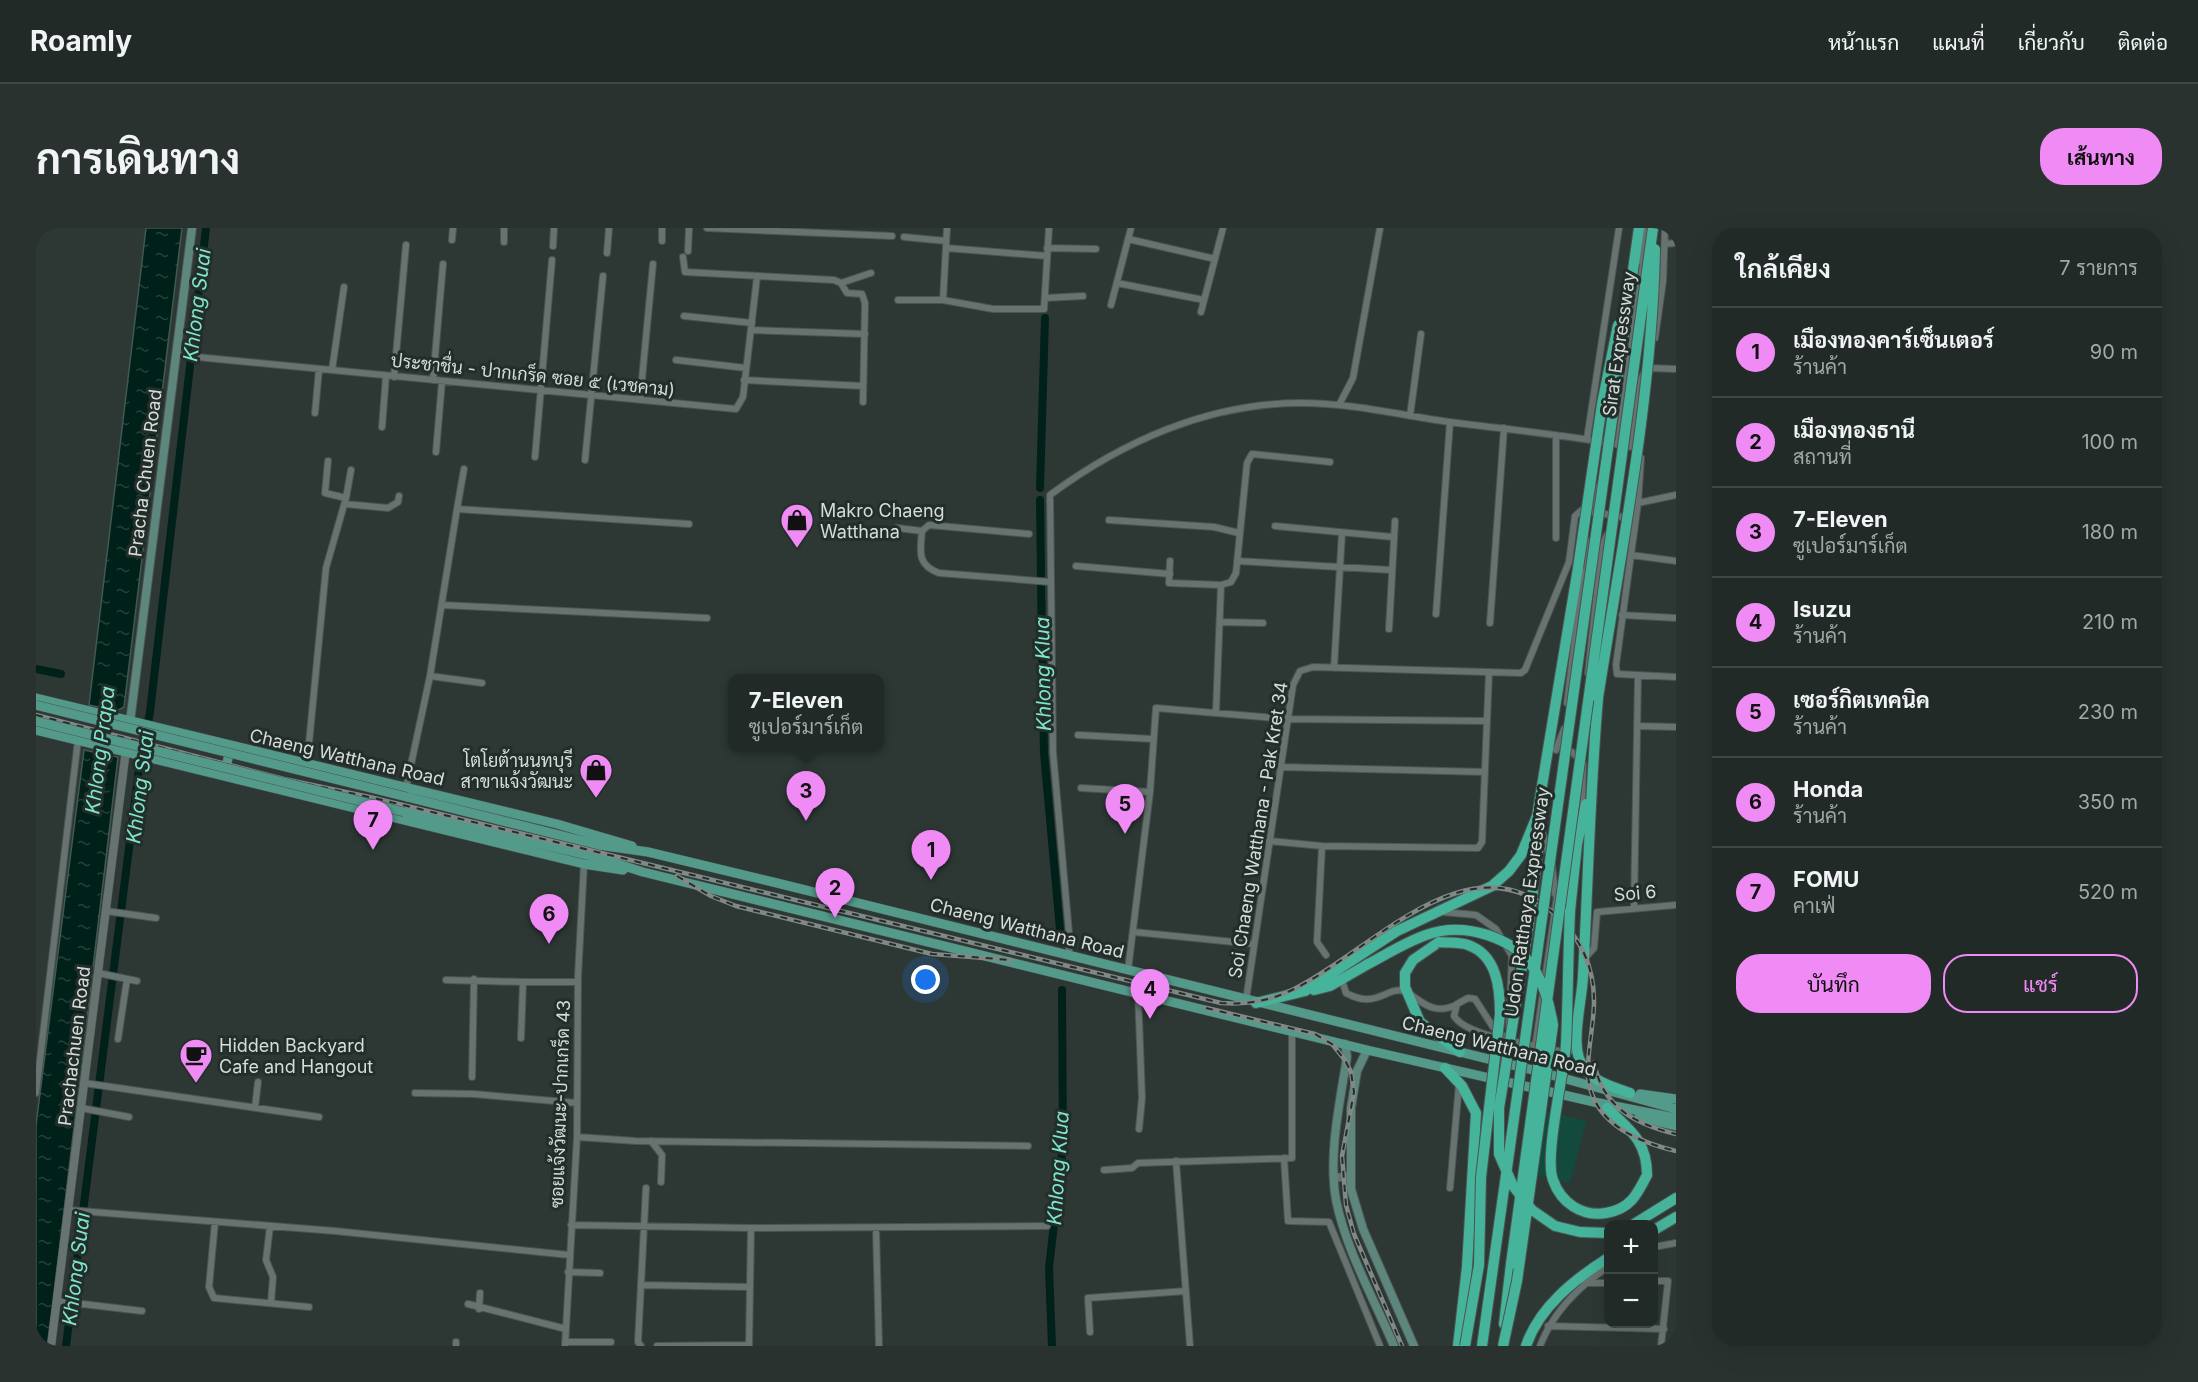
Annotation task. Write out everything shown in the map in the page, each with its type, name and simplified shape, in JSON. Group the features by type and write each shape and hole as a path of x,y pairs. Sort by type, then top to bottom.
{"highway":[{"name":"Sirat Expressway","path":"1613,464 1639,228"},
{"name":"Sirat Expressway","path":"1613,464 1654,228"},
{"path":"1630,1093 1590,1075 1579,1058 1577,1046 1584,958 1590,789 1598,698 1640,427 1654,296 1654,228"},
{"path":"1604,1233 1580,1232 1555,1226 1532,1210 1513,1186 1499,1154 1499,1108 1529,924 1538,851 1537,816 1578,568 1602,404 1634,263"},
{"name":"Udon Ratthaya Expressway","path":"1482,1346 1613,464"},
{"name":"Udon Ratthaya Expressway","path":"1502,1346 1613,464"},
{"path":"1590,789 1577,844 1570,911 1566,1046 1551,1156 1552,1179 1563,1199 1582,1212 1598,1214 1619,1210 1635,1199 1647,1175 1647,1158 1637,1136 1607,1108"},
{"path":"1305,991 1397,931 1473,897 1501,879 1526,847 1537,816"},
{"path":"1251,1002 1320,989 1342,980 1368,964 1428,934 1454,929 1479,933 1510,944 1525,956 1537,973 1548,997 1553,1025 1516,1281 1502,1346"},
{"path":"1460,1052 1420,1022 1407,991 1405,973 1413,960 1439,942 1468,944 1484,955 1494,970 1500,992 1500,1014 1481,1177 1479,1265 1466,1346"},
{"path":"1445,1068 1472,1102 1476,1126 1467,1267 1458,1346"},
{"path":"1640,1220 1676,1197"},
{"path":"1658,1227 1676,1216"},
{"path":"1527,1346 1532,1329 1574,1280 1604,1261"}],"main road":[{"name":"Pracha Chuen Road","path":"130,722 179,356 192,228"},
{"name":"Chaeng Watthana Road","path":"36,698 334,770 599,845 648,852 1533,1070 1676,1109"},
{"name":"Chaeng Watthana Road","path":"36,705 406,792"},
{"name":"Chaeng Watthana Road","path":"36,721 596,857 643,872 1366,1050 1594,1102 1676,1118"},
{"name":"Chaeng Watthana Road","path":"36,730 126,750 584,864 643,872"},
{"path":"224,775 231,746"},
{"path":"296,794 312,786 314,777 305,764"},
{"path":"325,800 319,795 319,778 323,773 334,770"},
{"path":"1345,1044 1347,1057 1339,1104 1334,1178 1341,1218 1394,1346"},
{"path":"1366,1050 1357,1071 1351,1108 1350,1176 1358,1216 1414,1346"},
{"name":"Chaeng Watthana Road","path":"1608,1090 1676,1099"},
{"name":"Chaeng Watthana Road","path":"1594,1102 1607,1108 1676,1126"}],"street":[{"path":"452,240 453,228"},
{"path":"504,228 504,242"},
{"path":"553,246 555,228"},
{"path":"607,254 609,228"},
{"path":"662,228 662,242"},
{"path":"689,228 685,272 841,283 871,273"},
{"path":"707,228 892,236"},
{"path":"943,300 947,228"},
{"path":"898,300 943,300 993,309 1044,309 1049,228"},
{"path":"1111,305 1131,228"},
{"path":"1201,312 1223,228"},
{"path":"1338,405 1353,378 1380,228"},
{"path":"1587,439 1619,228"},
{"path":"1580,826 1589,702 1587,661 1609,515 1613,464 1618,444 1646,228"},
{"path":"1650,368 1663,281 1665,228"},
{"path":"903,237 946,245 1047,256"},
{"path":"1128,239 1215,259"},
{"path":"1665,244 1676,243"},
{"path":"394,377 406,245"},
{"path":"1047,248 1096,249"},
{"path":"534,458 552,261"},
{"path":"433,380 443,264"},
{"path":"640,400 652,264"},
{"path":"585,460 603,276"},
{"name":"ประชาชื่น - ปากเกร็ด ซอย ๕ (เวชคาม)","path":"179,356 736,409 741,405 757,277"},
{"path":"841,283 848,293 862,294 864,298 863,402"},
{"path":"1117,283 1204,300"},
{"path":"332,370 344,287"},
{"path":"1045,298 1083,296"},
{"path":"684,316 751,326 865,334"},
{"path":"1410,416 1421,334"},
{"path":"676,360 746,368"},
{"path":"1632,447 1641,379 1645,371 1650,368 1676,369"},
{"path":"315,413 319,369"},
{"path":"382,427 386,376"},
{"path":"744,380 863,386"},
{"path":"436,452 441,381"},
{"path":"1068,955 1070,944 1053,752 1050,495 1083,471 1153,435 1222,411 1264,405 1338,405 1587,439 1642,449 1636,519 1616,664 1617,674 1676,677"},
{"path":"1436,614 1450,422"},
{"path":"1491,623 1504,428"},
{"path":"1556,435 1556,538"},
{"path":"1170,561 1169,583 1221,585 1231,582 1236,573 1247,463 1252,454 1330,462"},
{"path":"328,461 325,493 346,501 388,508 399,502 399,496"},
{"path":"1545,763 1556,750 1563,734 1591,511 1604,477 1613,464"},
{"path":"406,792 430,676 464,469"},
{"path":"305,764 326,568 346,501 351,470"},
{"path":"1638,502 1676,495"},
{"path":"457,509 689,524"},
{"name":"Soi Chaeng Watthana - Pak Kret 34","path":"1251,1002 1254,944 1269,841 1293,685 1300,671 1313,667 1521,673 1525,670 1569,562 1575,516 1582,510 1591,511"},
{"path":"1591,511 1636,519"},
{"path":"1109,520 1214,527 1239,533"},
{"path":"1389,629 1395,521"},
{"path":"1029,534 928,525 922,531 922,563 932,570 984,578 1051,582"},
{"path":"1275,526 1393,537"},
{"path":"897,528 922,531"},
{"path":"1334,668 1342,532"},
{"path":"1631,555 1676,561"},
{"path":"1237,561 1392,570"},
{"path":"1076,566 1170,574"},
{"path":"1216,711 1221,585"},
{"path":"442,605 707,618"},
{"path":"1622,615 1676,618"},
{"path":"1220,622 1263,623"},
{"path":"1269,841 1322,846 1478,848 1482,842 1489,672"},
{"path":"430,676 482,683"},
{"path":"1634,907 1638,676"},
{"path":"1128,970 1150,792 1156,708 1216,711 1288,719 1488,721"},
{"path":"1637,726 1676,727"},
{"path":"1078,735 1153,739"},
{"path":"36,1093 39,1037 78,740"},
{"path":"1556,750 1562,748 1572,752 1584,764"},
{"name":"Prachachuen Road","path":"51,1346 61,1301 110,912 126,750"},
{"path":"1281,767 1485,772"},
{"path":"1081,788 1150,792"},
{"path":"1537,816 1554,871 1556,897"},
{"path":"1533,1070 1533,1045 1556,897 1566,865 1577,844"},
{"path":"1322,846 1317,942 1326,955"},
{"name":"ซอยแจ้งวัฒนะ-ปากเกร็ด 43","path":"565,1344 577,1137 578,982 584,864"},
{"name":"Soi 6","path":"1584,958 1593,948 1598,912 1676,905"},
{"path":"110,912 156,918"},
{"path":"1439,912 1476,915 1496,929 1512,956 1508,1018 1510,1034 1525,1039 1535,1036"},
{"path":"1134,932 1254,944"},
{"path":"102,974 136,981"},
{"path":"118,1039 123,978"},
{"path":"472,1077 474,979"},
{"path":"446,980 578,982"},
{"path":"1342,980 1346,993 1356,998 1371,1000 1396,991 1407,991 1427,1006 1439,1010 1468,998 1475,999 1493,1027 1507,1039"},
{"path":"521,1038 523,982"},
{"path":"1138,993 1142,1098 1139,1129"},
{"path":"1457,1004 1454,1010 1458,1023 1507,1039 1567,1053 1577,1046"},
{"path":"1104,1170 1132,1168 1138,1162 1292,1158 1292,1031"},
{"path":"255,1108 258,1082"},
{"path":"1450,1188 1459,1083"},
{"path":"88,1084 319,1117"},
{"path":"415,1093 474,1094 577,1103"},
{"path":"85,1108 129,1117"},
{"path":"577,1137 651,1141 1028,1146"},
{"path":"651,1141 662,1155 661,1182"},
{"path":"1284,1158 1288,1221 1329,1222 1380,1346"},
{"path":"1176,1161 1190,1346"},
{"path":"1334,1178 1350,1176"},
{"path":"641,1346 638,1342 646,1188"},
{"path":"72,1210 270,1226 570,1255"},
{"path":"215,1222 209,1287 211,1293 218,1299 309,1306"},
{"path":"571,1225 751,1228 1047,1226"},
{"path":"270,1226 266,1260 273,1277 271,1303"},
{"path":"657,1346 748,1346 751,1228"},
{"path":"876,1228 879,1346"},
{"path":"1658,1246 1676,1243"},
{"path":"1540,1346 1548,1326 1583,1283 1604,1270"},
{"path":"568,1272 600,1272"},
{"path":"1658,1281 1668,1281 1661,1346"},
{"path":"1583,1283 1604,1283"},
{"path":"640,1285 749,1287"},
{"path":"1090,1332 1088,1298 1186,1291"},
{"path":"479,1309 480,1293"},
{"path":"61,1301 142,1311"},
{"path":"468,1304 479,1309 566,1329"},
{"path":"1548,1326 1664,1329"},
{"path":"565,1344 611,1342"}],"shaded area":[{"path":"1534,1108 1586,1121 1570,1183 1519,1171"}],"water":[{"path":"146,228 182,228 124,707 117,711 89,705"},
{"path":"84,750 118,757 48,1346 36,1346 36,1125"}],"waterway":[{"name":"Khlong Suai","path":"66,1346 139,769 150,712 206,228"},
{"name":"Khlong Klua","path":"1040,488 1045,318"},
{"name":"Khlong Klua","path":"1040,500 1041,575"},
{"name":"Khlong Klua","path":"1041,587 1044,753 1061,941"},
{"path":"36,669 61,674"},
{"name":"Khlong Prapa","path":"98,761 106,698"},
{"name":"Khlong Klua","path":"1052,1346 1049,1268 1063,1145 1062,990"}],"railway":[{"path":"36,715 284,779 374,798 1221,1003 1257,1001 1292,990 1322,973 1420,908 1455,893 1489,887 1524,894 1557,916 1573,934 1589,965 1594,1001 1588,1069 1595,1102 1604,1115 1629,1134 1676,1151"},
{"path":"677,876 711,896 736,906 932,954 1011,960"},
{"path":"1206,1008 1315,1034 1332,1044 1345,1060 1351,1072 1354,1092 1342,1156 1346,1205 1354,1234 1402,1346"},
{"path":"1594,1062 1604,1091 1623,1111 1647,1125 1676,1134"}],"place":[{"name":"Makro Chaeng Watthana","path":"797,549"},
{"name":"โตโยต้านนทบุรี สาขาแจ้งวัฒนะ","path":"596,799"},
{"name":"7-Eleven","path":"806,821"},
{"name":"เซอร์กิตเทคนิค","path":"1125,834"},
{"name":"FOMU","path":"373,850"},
{"name":"เมืองทองคาร์เซ็นเตอร์","path":"931,880"},
{"name":"เมืองทองธานี","path":"835,918"},
{"name":"Honda","path":"549,944"},
{"name":"Isuzu","path":"1150,1019"},
{"name":"Hidden Backyard Cafe and Hangout","path":"196,1084"}]}
